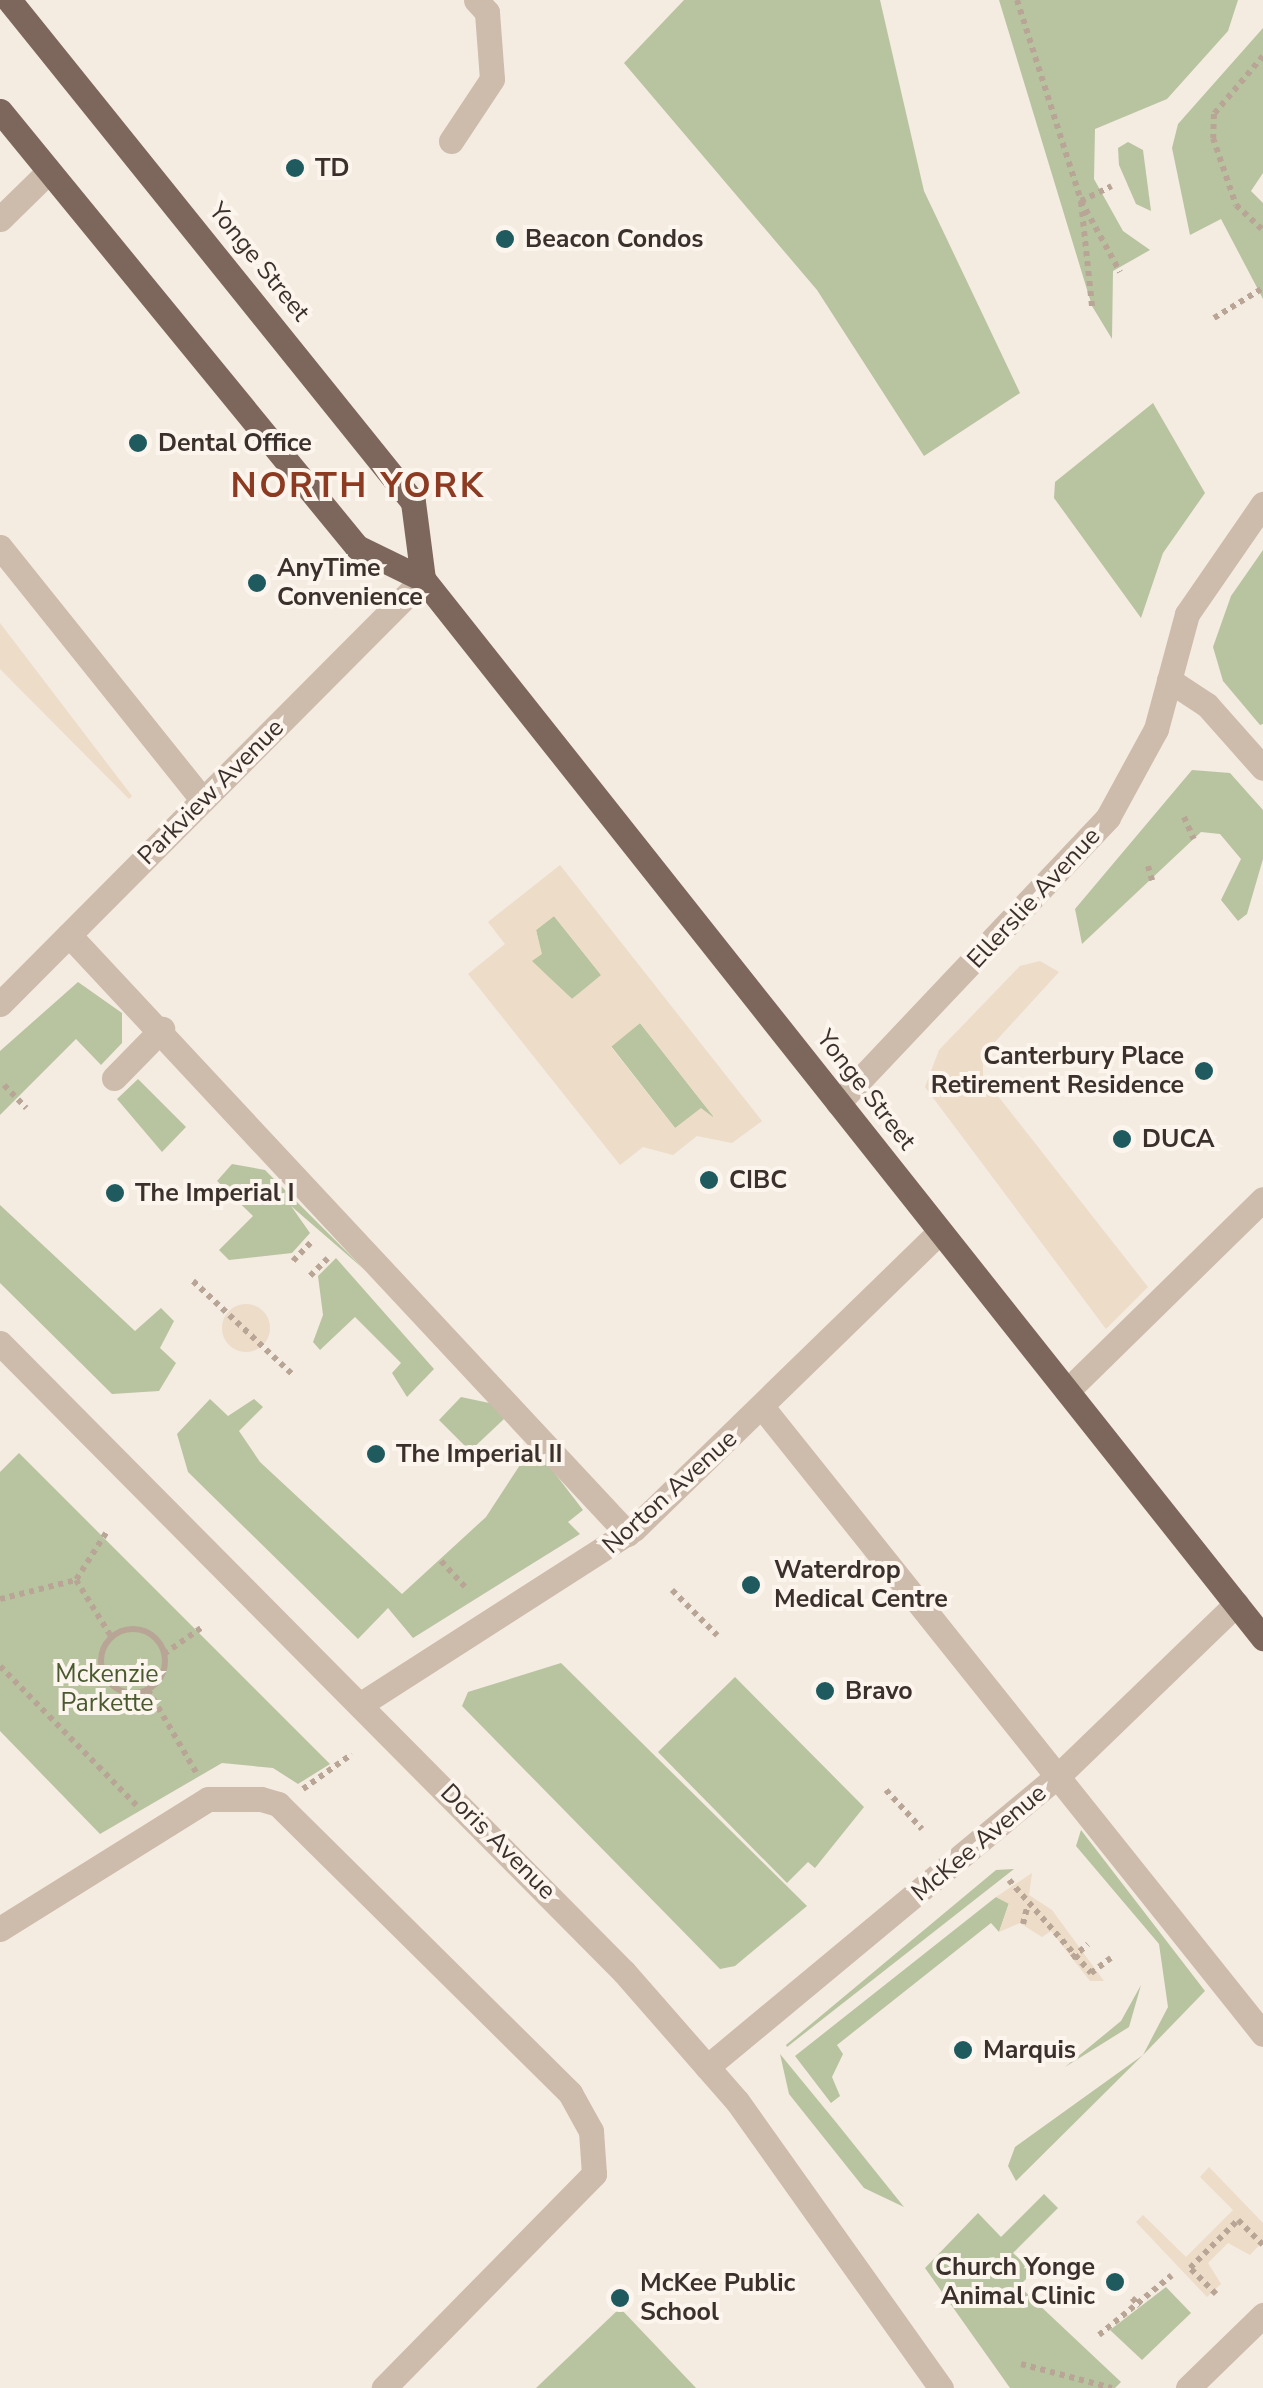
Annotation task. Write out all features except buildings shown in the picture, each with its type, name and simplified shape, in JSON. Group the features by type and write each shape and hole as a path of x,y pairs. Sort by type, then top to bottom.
{"main road":[{"name":"Yonge Street","path":"9,0 414,502 423,580"},
{"name":"Yonge Street","path":"0,111 357,547 423,580 1263,1638"}],"street":[{"path":"452,141 492,79 487,12 476,0"},
{"path":"0,219 48,172"},
{"name":"Ellerslie Avenue","path":"838,1103 1093,837 1147,752 1196,595 1263,504"},
{"path":"0,546 203,800"},
{"name":"Parkview Avenue","path":"0,1004 423,580"},
{"path":"1168,680 1207,705 1263,768"},
{"path":"69,936 162,1028 242,1126 628,1534"},
{"path":"114,1078 162,1028"},
{"path":"1066,1391 1263,1199"},
{"name":"Norton Avenue","path":"361,1704 628,1534 763,1408 940,1232"},
{"name":"Doris Avenue","path":"0,1343 361,1704 707,2067 942,2388"},
{"path":"763,1408 1263,2034"},
{"name":"McKee Avenue","path":"707,2067 1058,1776 1236,1604"},
{"path":"0,1929 208,1800 243,1795 278,1804 570,2092 592,2131 594,2174 384,2388"},
{"path":"1188,2388 1263,2315"}],"path":[{"path":"1017,0 1081,201 1120,272"},
{"path":"1263,56 1214,114 1213,138 1236,205 1263,230"},
{"path":"1081,201 1112,186"},
{"path":"1081,201 1092,306"},
{"path":"1214,318 1263,288"},
{"path":"1184,817 1194,838"},
{"path":"1148,866 1152,880"},
{"path":"4,1085 26,1108"},
{"path":"193,1281 292,1374"},
{"path":"0,1599 76,1580 106,1532"},
{"path":"441,1562 468,1590"},
{"path":"76,1580 112,1638"},
{"path":"672,1590 717,1635"},
{"path":"148,1690 162,1676 164,1654 201,1628"},
{"path":"148,1690 110,1683 101,1662 112,1638 138,1630 164,1654"},
{"path":"0,1666 160,1829"},
{"path":"148,1690 208,1800"},
{"path":"302,1789 352,1754"},
{"path":"886,1790 922,1829"},
{"path":"1009,1880 1028,1908 1091,1973 1111,1958"},
{"path":"1023,1924 1028,1908"},
{"path":"1074,1956 1088,1944"},
{"path":"1216,2294 1190,2268 1238,2220 1263,2244"},
{"path":"1198,2245 1206,2253"},
{"path":"1099,2335 1140,2306 1172,2274"},
{"path":"1132,2298 1140,2306"},
{"path":"1022,2364 1112,2388"}],"green space":[{"path":"684,0 880,0 924,191 1020,393 924,456 817,290 624,63"},
{"path":"999,0 1238,0 1228,31 1167,99 1095,129 1094,179 1123,231 1150,250 1113,271 1112,339 1092,306"},
{"path":"1263,28 1263,173 1251,191 1263,203 1263,299 1221,219 1190,235 1172,148 1178,124"},
{"path":"1128,142 1143,150 1151,211 1136,204 1119,165 1118,148"},
{"path":"1153,403 1205,493 1163,553 1141,618 1054,498 1055,482"},
{"path":"1263,550 1260,725 1223,681 1213,647 1231,596"},
{"path":"1192,770 1230,773 1263,810 1263,859 1247,914 1238,921 1221,900 1241,859 1220,834 1201,832 1082,944 1075,909"},
{"path":"554,916 602,976 572,999 531,961 541,953 536,930"},
{"path":"78,982 122,1013 122,1043 101,1065 76,1039 0,1115 0,1051"},
{"path":"640,1023 714,1117 675,1128 611,1046"},
{"path":"138,1079 186,1127 162,1152 117,1099"},
{"path":"232,1164 265,1170 366,1271 291,1206 310,1233 292,1253 229,1260 219,1250 253,1216 217,1181"},
{"path":"0,1205 135,1331 161,1308 174,1321 160,1348 176,1363 159,1391 112,1394 0,1283"},
{"path":"336,1258 434,1369 407,1397 392,1373 401,1363 355,1317 320,1350 313,1342 323,1315 318,1276"},
{"path":"461,1397 494,1404 504,1419 470,1451 439,1420"},
{"path":"210,1399 228,1416 254,1399 263,1407 239,1431 260,1462 402,1594 486,1517 533,1445 583,1510 568,1522 580,1534 413,1638 388,1608 358,1639 188,1472 177,1434"},
{"name":"Mckenzie Parkette","path":"19,1453 330,1764 298,1784 273,1768 222,1763 100,1834 0,1731 0,1472"},
{"path":"561,1663 807,1906 735,1966 720,1969 462,1706 468,1692"},
{"path":"735,1677 864,1807 815,1868 808,1862 787,1883 658,1752"},
{"path":"1081,1830 1205,1991 1143,2055 1168,2007 1159,1944 1076,1846"},
{"path":"1014,1869 787,2047 996,1870"},
{"path":"996,1897 1009,1903 999,1932 991,1923 837,2045 843,2054 832,2077 840,2096 831,2103 795,2056"},
{"path":"1141,1985 1129,2027 1065,2067 1121,2021"},
{"path":"780,2054 904,2207 864,2188 789,2094"},
{"path":"1143,2055 1016,2181 1008,2166 1015,2147"},
{"path":"1044,2194 1058,2208 1013,2253 1033,2272 1019,2286 1121,2382 1115,2388 1010,2388 925,2268 978,2213 1001,2237"},
{"path":"1166,2287 1191,2313 1142,2360 1110,2330"},
{"path":"620,2308 696,2388 536,2388"}],"shaded area":[{"path":"0,623 132,796 129,799 0,669"},
{"path":"560,865 762,1121 732,1143 697,1136 673,1155 643,1147 620,1165 468,974 505,944 488,922","holes":["554,916 601,975 572,999 532,961 542,954 536,930","640,1023 713,1116 713,1117 701,1108 675,1128 611,1047"]},
{"path":"1040,961 1059,972 983,1055 983,1077 1148,1287 1106,1329 925,1087 939,1050 1020,966"},
{"path":"246,1304 263,1311 270,1328 263,1345 246,1352 229,1345 222,1328 229,1311"},
{"path":"1032,1873 1029,1895 1052,1910 1104,1981 1090,1981 1051,1931 1042,1937 1020,1923 999,1932 1009,1904 996,1897"},
{"path":"1209,2167 1263,2223 1263,2241 1250,2255 1228,2243 1208,2263 1221,2284 1207,2297 1136,2222 1143,2215 1186,2257 1233,2210 1200,2177"}],"place":[{"name":"TD","path":"295,168"},
{"name":"Beacon Condos","path":"505,239"},
{"name":"Dental Office","path":"138,443"},
{"name":"AnyTime Convenience","path":"257,583"},
{"name":"Canterbury Place Retirement Residence","path":"1204,1071"},
{"name":"DUCA","path":"1122,1139"},
{"name":"CIBC","path":"709,1180"},
{"name":"The Imperial I","path":"115,1193"},
{"name":"The Imperial II","path":"376,1454"},
{"name":"Waterdrop Medical Centre","path":"751,1585"},
{"name":"Bravo","path":"825,1691"},
{"name":"Marquis","path":"963,2050"},
{"name":"Church Yonge Animal Clinic","path":"1115,2282"},
{"name":"McKee Public School","path":"620,2298"}],"district":[{"name":"NORTH YORK","path":"358,486"}]}
